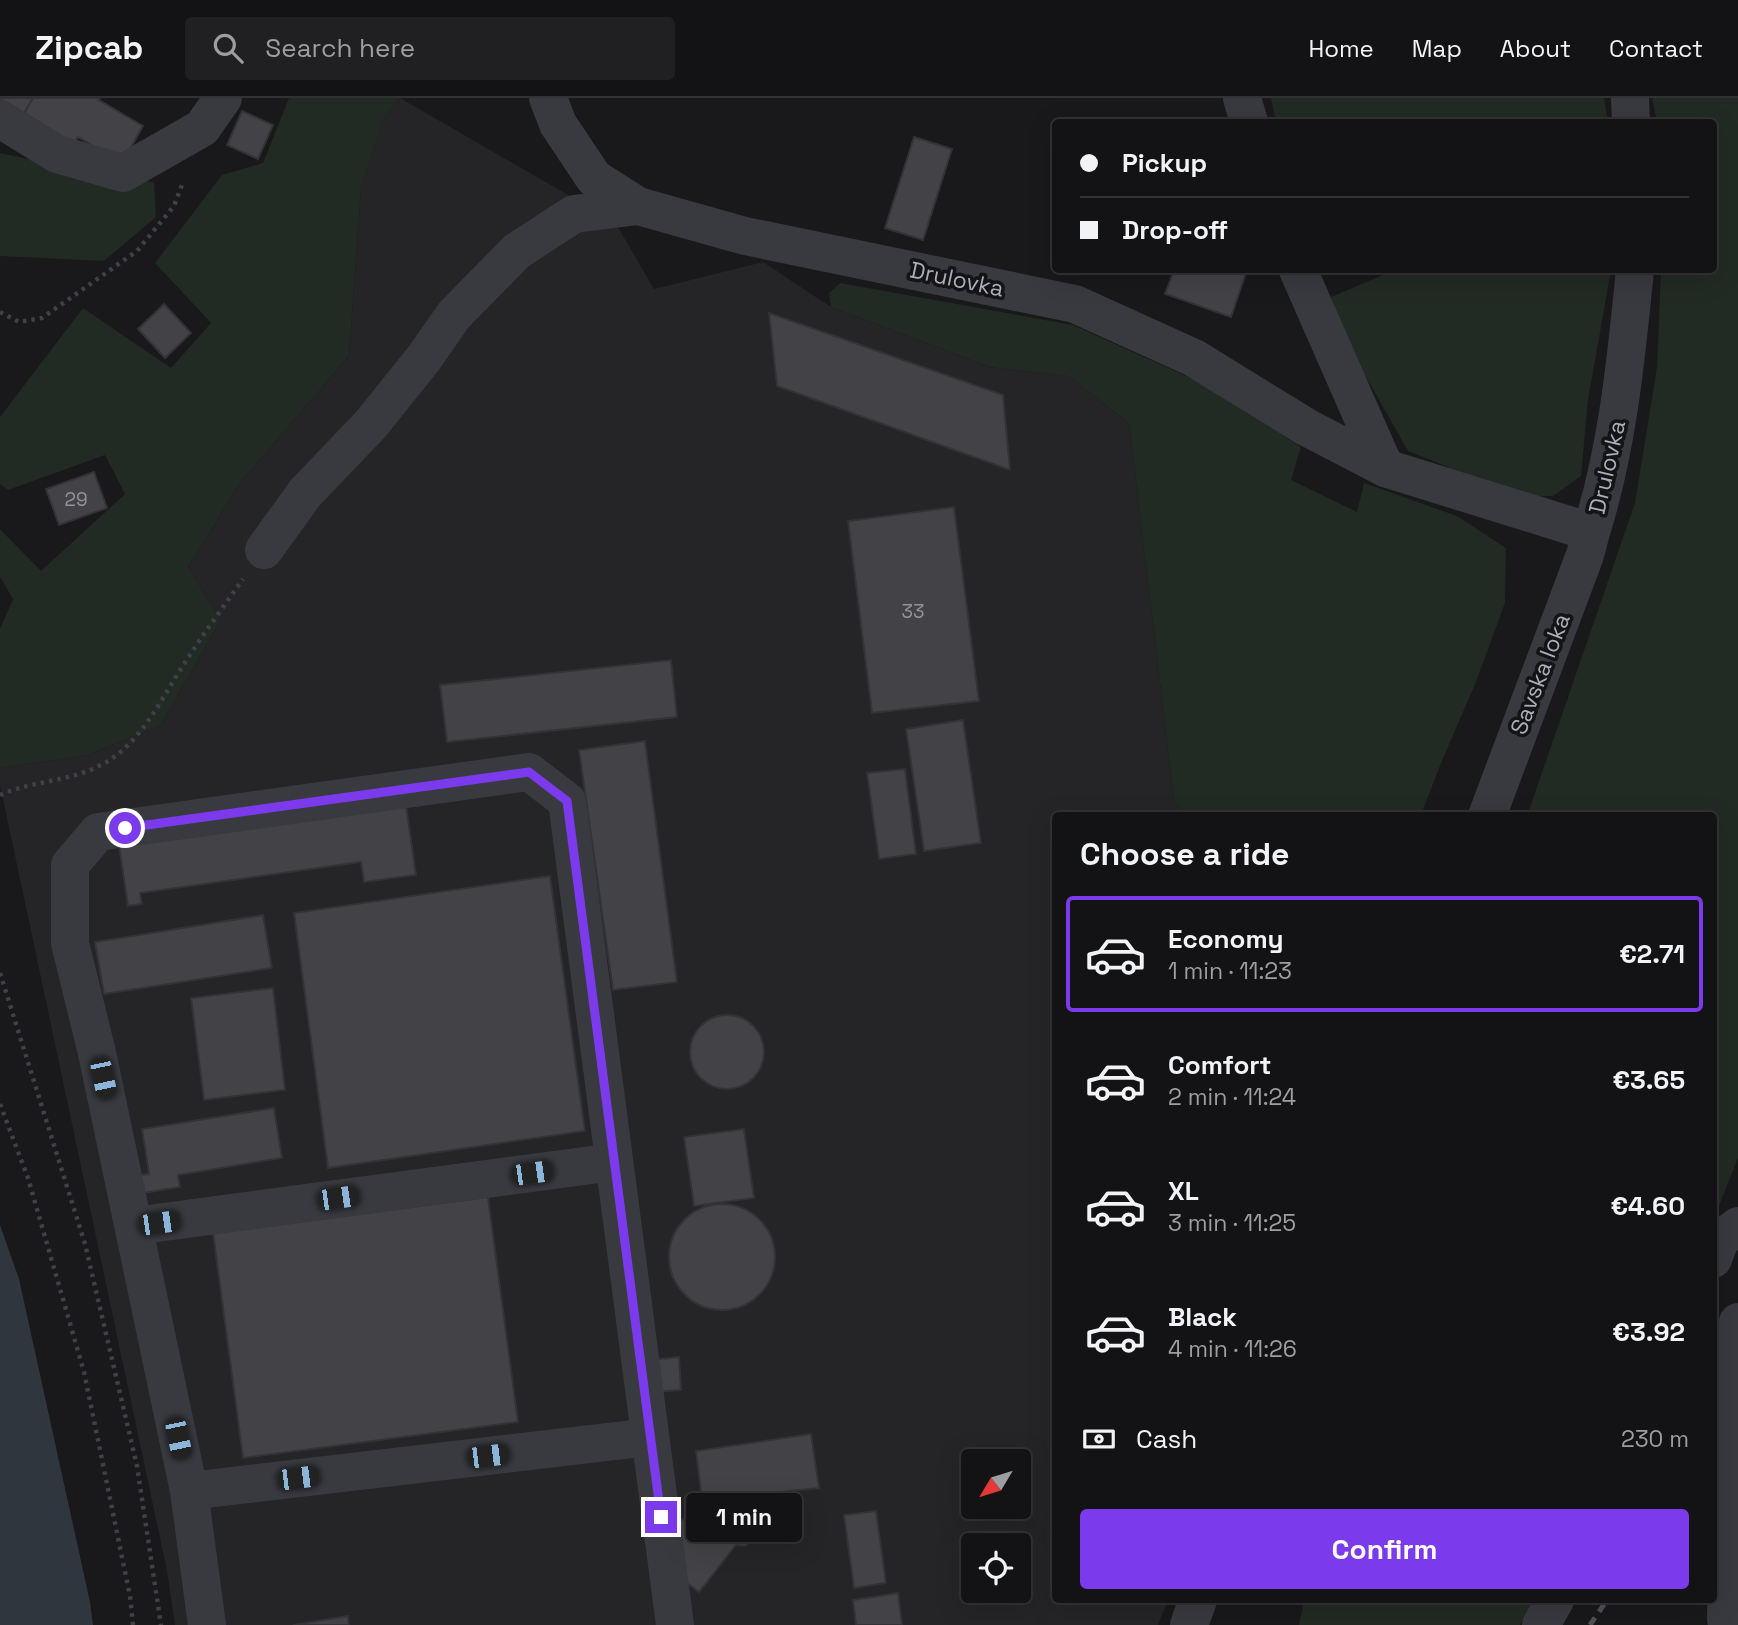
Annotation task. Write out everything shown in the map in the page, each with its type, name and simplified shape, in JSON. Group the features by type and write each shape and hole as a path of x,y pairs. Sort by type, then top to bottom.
{"street":[{"name":"Drulovka","path":"548,98 558,124 594,178 638,206 745,236 1075,304 1194,358 1306,427 1385,468 1591,533 1606,486 1622,398 1635,273"},
{"path":"1242,98 1248,119"},
{"path":"1630,98 1631,119"},
{"path":"0,119 57,154 123,173 202,128 221,99"},
{"path":"264,550 305,493 370,424 424,358 454,314 517,251 574,214 638,206"},
{"path":"1299,273 1385,468"},
{"name":"Savska loka","path":"1489,812 1591,533"},
{"path":"207,1625 189,1491 97,1053 70,943 70,865 98,832 529,772 567,801 676,1625"},
{"path":"134,1226 614,1162"},
{"path":"1717,1248 1720,1240 1738,1226"},
{"path":"1726,1622 1729,1429 1738,1322"},
{"path":"189,1491 650,1437"},
{"path":"1189,1625 1197,1603"},
{"path":"1541,1625 1553,1603"}],"path":[{"path":"0,312 19,322 42,318 137,251 174,206 183,181"},
{"path":"0,795 19,786 60,779 97,767 122,751 141,730 189,656 264,550"},
{"path":"0,973 85,1244 137,1466 162,1625"},
{"path":"0,1104 28,1178 84,1372 130,1596 133,1625"}],"shaded area":[{"path":"289,98 400,98 383,119 361,189 349,356 240,483 188,567 221,620 161,725 88,755 0,768 0,629 13,599 0,577 0,529 41,571 125,494 105,455 8,490 0,484 0,417 83,308 171,368 211,323 155,263 222,175 263,163"},
{"path":"400,98 615,222 654,289 763,262 831,307 990,367 1068,376 1129,423 1174,800 1183,812 1052,812 1052,1603 1167,1603 1158,1625 175,1625 167,1571 0,785 0,768 88,755 161,725 221,620 188,567 240,483 349,356 361,189 383,118"},
{"path":"1271,98 1604,98 1608,119 1275,119"},
{"path":"1652,98 1738,98 1738,1158 1717,1211 1717,812 1528,812 1635,503 1657,367 1661,273 1717,273 1717,119 1656,119"},
{"path":"0,153 107,176 154,182 156,217 104,261 0,256"},
{"path":"1388,273 1610,273 1588,400 1581,476 1553,496 1520,496 1408,451 1347,343 1331,297"},
{"path":"840,283 1073,325 1197,381 1301,447 1291,480 1357,512 1364,483 1457,516 1506,548 1505,603 1476,682 1422,812 1183,812 1174,800 1129,423 1068,376 990,367 831,307 829,293"},
{"path":"0,1225 19,1279 93,1625 0,1625"},
{"path":"1303,1603 1532,1603 1520,1625 1299,1625"}],"building":[{"path":"0,98 33,98 21,119 0,106"},
{"path":"33,98 100,98 99,100 143,126 122,163 78,137 71,148 21,119"},
{"path":"242,111 273,125 258,159 227,145"},
{"path":"914,137 952,149 923,240 885,228"},
{"path":"1173,273 1246,273 1231,317 1165,294"},
{"path":"164,304 191,333 165,358 138,329"},
{"path":"769,313 1003,395 1010,470 777,386"},
{"path":"94,472 107,508 59,525 46,489"},
{"path":"954,507 979,701 872,713 848,521"},
{"path":"671,660 677,717 447,742 440,685"},
{"path":"963,720 981,843 924,851 906,729"},
{"path":"645,741 677,982 613,990 579,750"},
{"path":"905,769 916,854 879,859 867,773"},
{"path":"405,798 416,875 364,882 361,862 140,893 142,904 128,906 118,839"},
{"path":"550,876 585,1131 328,1168 294,913"},
{"path":"263,915 272,968 104,994 95,942"},
{"path":"273,988 285,1090 204,1100 191,998"},
{"path":"720,1015 734,1015 748,1021 758,1031 764,1052 762,1066 748,1083 734,1089 720,1089 706,1083 696,1073 690,1059 690,1045 696,1031 706,1021"},
{"path":"274,1108 282,1158 178,1175 180,1187 143,1193 140,1175 149,1174 142,1129"},
{"path":"744,1129 754,1198 694,1206 684,1137"},
{"path":"488,1197 518,1422 243,1458 213,1233"},
{"path":"722,1204 742,1208 759,1220 771,1237 775,1257 771,1277 759,1294 742,1306 722,1310 702,1306 685,1294 673,1277 669,1257 673,1237 685,1220 702,1208"},
{"path":"679,1357 681,1390 653,1392 650,1360"},
{"path":"811,1434 819,1488 740,1496 741,1506 761,1503 764,1522 746,1546 736,1545 699,1592 687,1583 678,1520 704,1517 696,1451"},
{"path":"876,1511 886,1583 854,1588 844,1515"},
{"path":"898,1593 902,1625 856,1625 853,1600"},
{"path":"348,1616 349,1625 293,1625"}],"railway":[{"path":"1717,1438 1738,1408"},
{"path":"1590,1625 1605,1603"}],"route":[{"path":"125,828 529,772 567,801 661,1517"}]}
